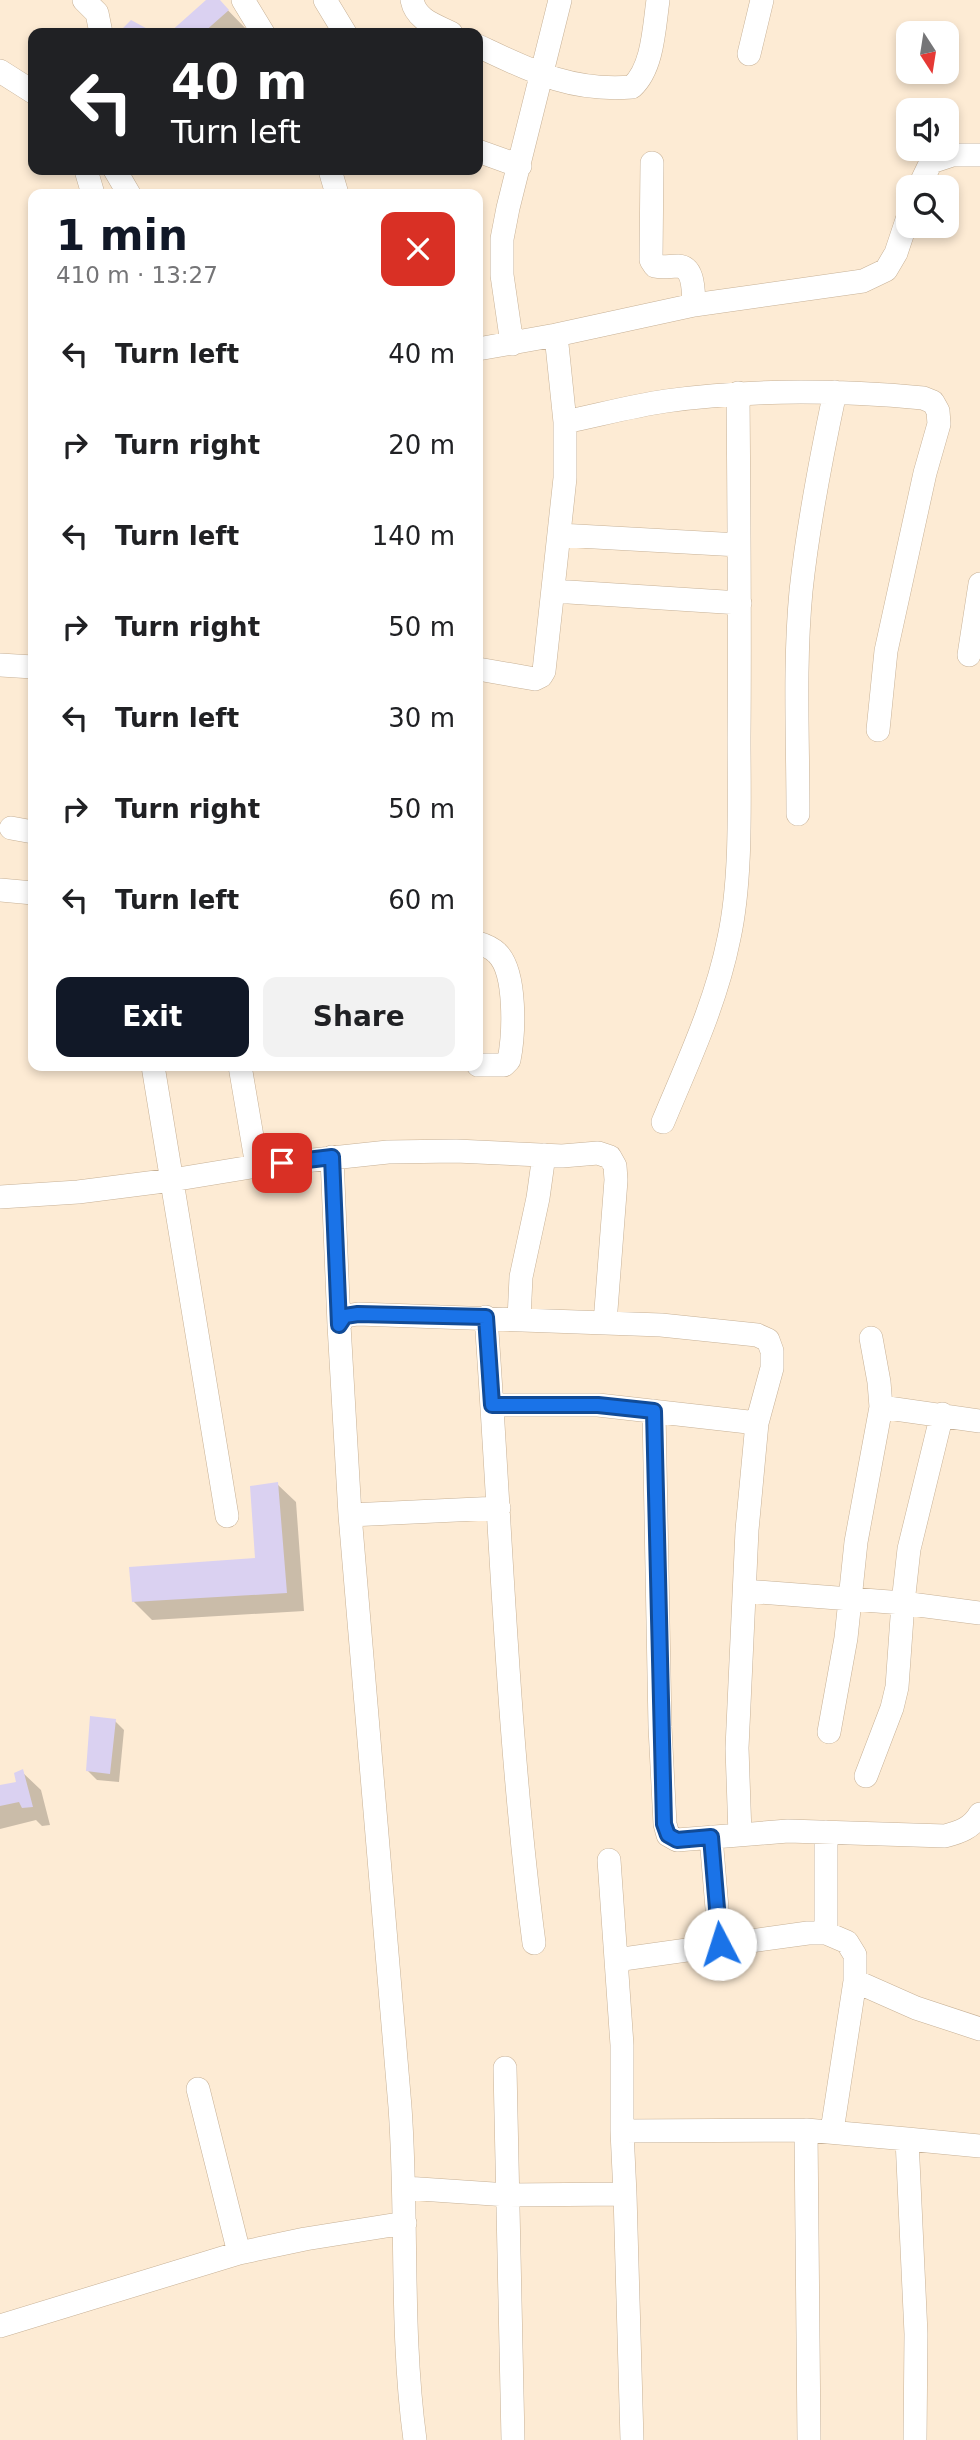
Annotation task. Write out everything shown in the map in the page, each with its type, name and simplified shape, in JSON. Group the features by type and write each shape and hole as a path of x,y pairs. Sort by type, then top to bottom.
{"street":[{"path":"84,0 96,13 100,28"},
{"path":"243,0 261,28"},
{"path":"325,0 342,28"},
{"path":"412,0 413,7 424,20 441,28"},
{"path":"512,344 502,275 502,239 560,0"},
{"path":"483,48 541,76 578,85 632,87 642,78 653,37 658,0"},
{"path":"749,54 762,0"},
{"path":"0,71 28,89"},
{"path":"483,152 520,166"},
{"path":"924,175 930,162 952,155 980,155"},
{"path":"652,163 651,260 655,266 681,266 687,269 691,275 694,305"},
{"path":"483,348 694,305 863,281 886,270 901,238"},
{"path":"483,670 528,678 541,676 544,671 565,478 565,422 556,335"},
{"path":"565,422 664,402 738,393 835,392 923,398 933,402 938,411 939,424 925,473 886,651 878,730"},
{"path":"798,814 798,640 801,591 819,469 835,392"},
{"path":"663,1122 713,1000 730,936 739,804 738,393"},
{"path":"559,535 739,545"},
{"path":"969,655 980,584"},
{"path":"553,591 740,603"},
{"path":"0,665 28,667"},
{"path":"0,890 28,893"},
{"path":"483,946 499,954 506,968 512,1005 509,1060 504,1065 483,1065"},
{"path":"154,1071 227,1516"},
{"path":"248,1071 257,1166"},
{"path":"0,1197 78,1192 257,1166 388,1152 456,1151 544,1155 598,1153 610,1157 615,1166 616,1180 605,1322"},
{"path":"519,1319 521,1277 544,1155"},
{"path":"332,1157 350,1515 405,2188 409,2439"},
{"path":"339,1325 345,1316 358,1314 486,1317 661,1325 757,1335 768,1340 772,1351 772,1368 757,1423 747,1531 737,1748 740,1835"},
{"path":"486,1317 515,1774 534,1943"},
{"path":"830,1732 846,1638 849,1598 866,1483 881,1407 871,1338"},
{"path":"492,1405 598,1405 757,1423"},
{"path":"881,1407 980,1421"},
{"path":"654,1411 664,1824 668,1835 677,1840 788,1832 945,1836 961,1832 975,1823 980,1814"},
{"path":"866,1776 892,1709 897,1686 909,1549 942,1414"},
{"path":"350,1515 499,1508"},
{"path":"745,1591 903,1603 980,1613"},
{"path":"826,1832 826,1933"},
{"path":"711,1837 720,1944"},
{"path":"609,1860 622,2045 622,2131 632,2440"},
{"path":"616,1959 776,1936 826,1933 847,1942 855,1955 855,1981 832,2132"},
{"path":"855,1981 916,2008 980,2029"},
{"path":"505,2068 513,2440"},
{"path":"198,2089 239,2253"},
{"path":"622,2131 806,2130 980,2146"},
{"path":"806,2130 809,2440"},
{"path":"907,2139 916,2334 915,2440"},
{"path":"405,2188 508,2195 625,2194"},
{"path":"0,2326 239,2253 405,2222"}],"building":[{"path":"206,0 220,0 229,10 209,28 175,28"},
{"path":"131,20 146,28 123,28"},
{"path":"278,1482 287,1593 132,1602 129,1567 255,1558 250,1486"},
{"path":"90,1716 116,1719 110,1774 86,1771"},
{"path":"23,1769 33,1807 22,1808 19,1802 0,1806 0,1785 16,1782 14,1773"}],"route":[{"path":"282,1163 332,1157 339,1325 345,1316 358,1314 486,1317 492,1405 598,1405 654,1411 664,1824 668,1835 677,1840 711,1837 720,1944"}]}
